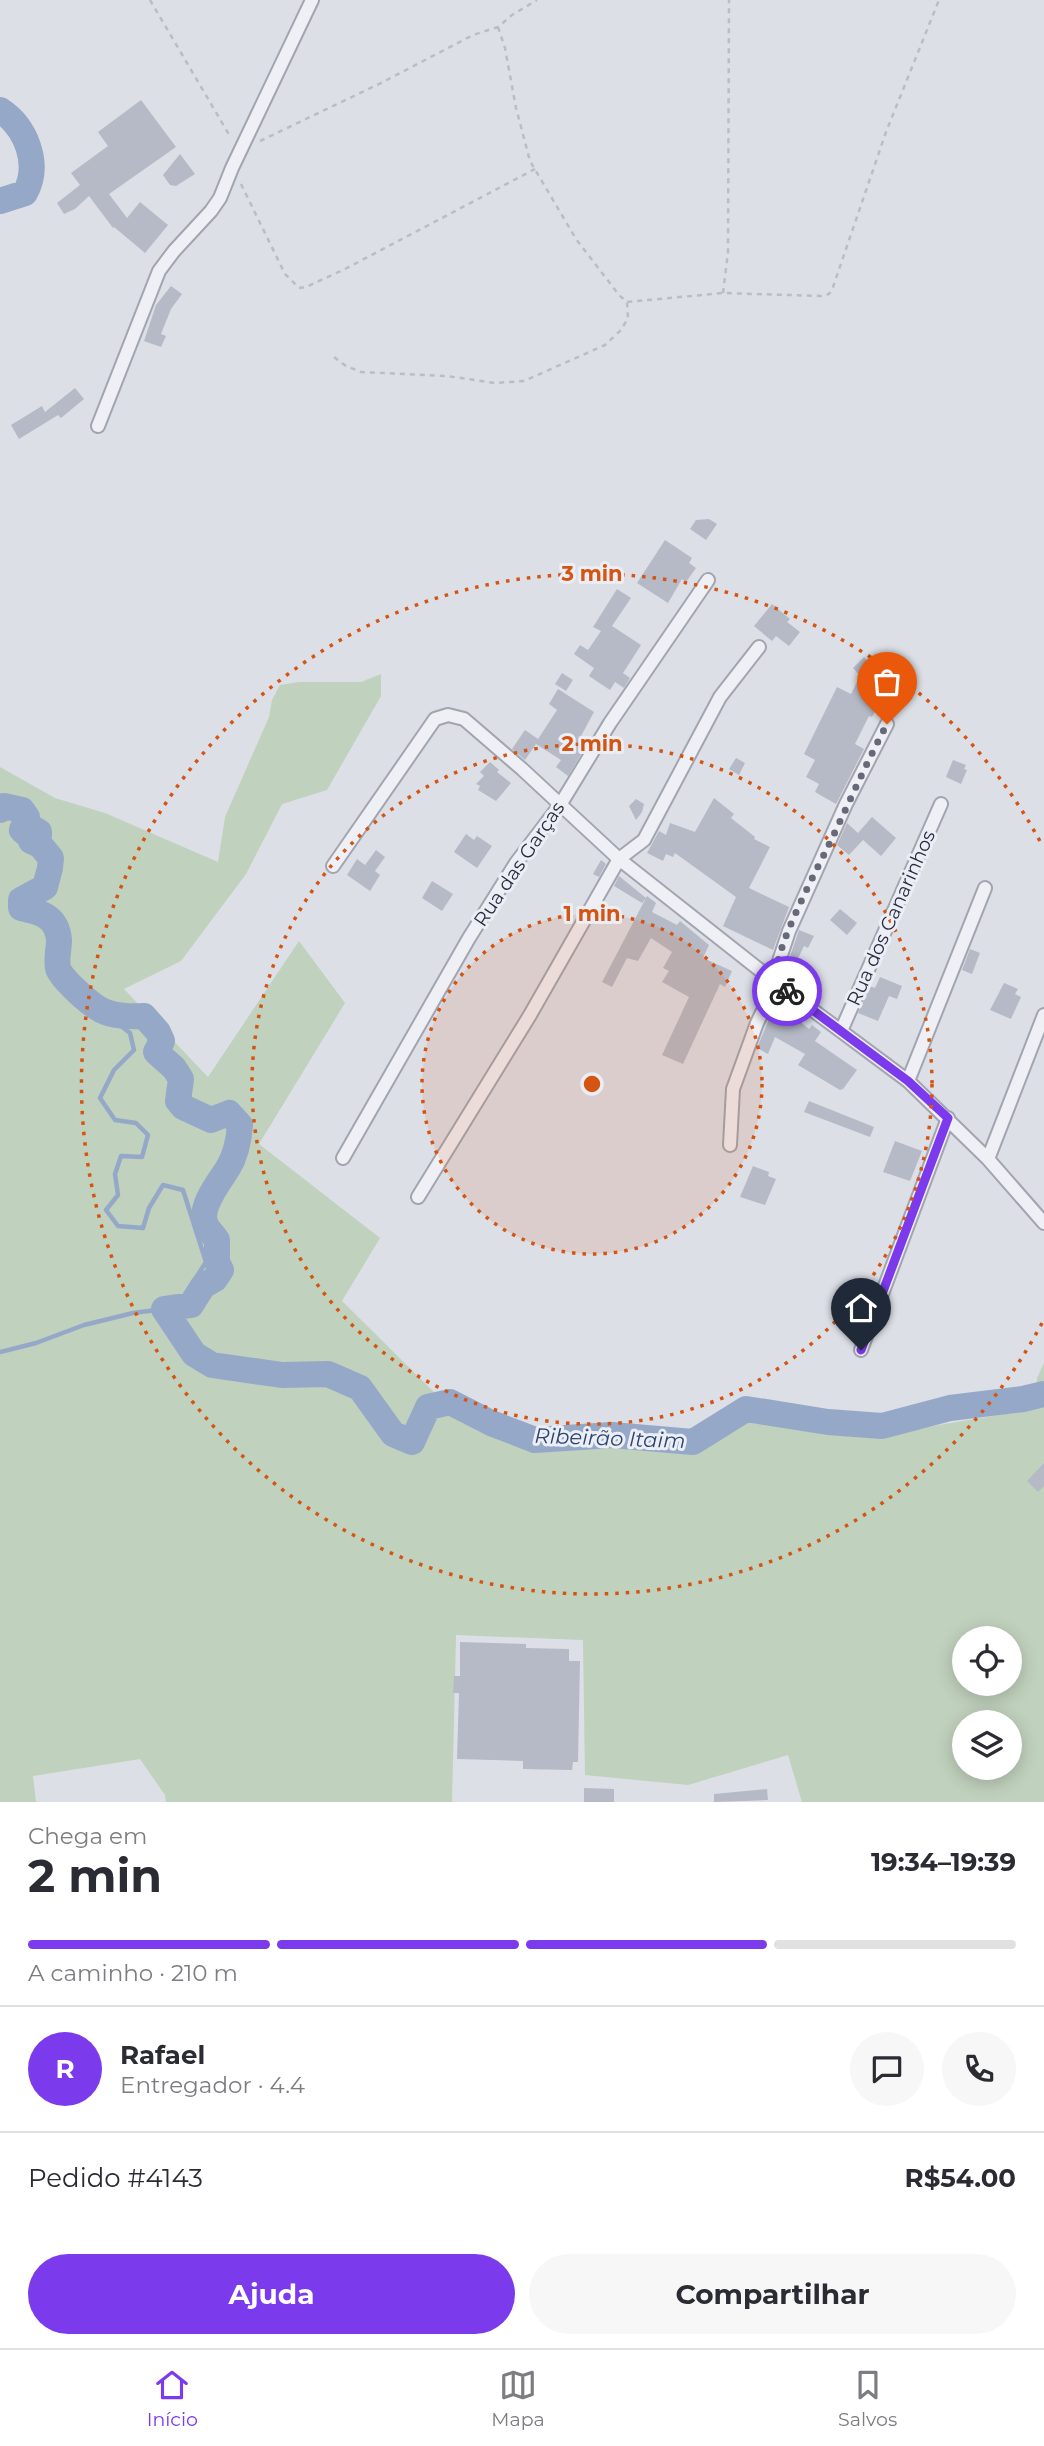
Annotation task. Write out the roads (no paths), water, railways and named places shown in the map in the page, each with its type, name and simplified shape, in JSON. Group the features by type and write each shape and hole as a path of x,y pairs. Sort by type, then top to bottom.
{"street":[{"path":"98,426 159,271 220,198 312,0"},
{"name":"Rua das Garças","path":"343,1158 469,938 516,863 560,804 610,723 708,580"},
{"path":"418,1196 508,1046 530,1015 619,859 644,840 720,697 759,648"},
{"path":"333,866 435,719 448,715 464,719 619,859 775,982 908,1081 988,1159 1044,1223"},
{"path":"730,1145 733,1089 775,982 789,931 852,792 887,724"},
{"name":"Rua dos Canarinhos","path":"841,1031 941,804"},
{"path":"908,1081 985,888"},
{"path":"988,1159 1044,1015"},
{"path":"861,1350 948,1118"}],"waterway":[{"name":"Ribeirão Itaim","path":"0,110 24,136 32,170 25,193 0,201"},
{"name":"Ribeirão Itaim","path":"0,810 4,806 22,810 27,817 22,830 24,832 34,829 39,832 39,836 31,841 40,845 51,858 45,887 21,900 21,908 46,916 55,925 59,940 58,968 64,978 101,1010 122,1016 144,1016 162,1041 156,1052 174,1068 181,1079 178,1101 183,1107 211,1120 229,1113 240,1125 233,1158 212,1194 204,1215 207,1226 217,1240 217,1262 221,1270 215,1279 203,1286 191,1305 164,1309 194,1354 212,1365 282,1375 328,1374 360,1388 393,1434 412,1442 428,1407 450,1402 491,1423 535,1440 612,1435 693,1442 746,1409 828,1422 882,1426 950,1408 1044,1394"},
{"name":"Ribeirão Itaim","path":"0,1352 36,1343 84,1325 133,1313 164,1309 183,1298 206,1262 183,1190 163,1185 149,1208 143,1228 118,1226 106,1210 118,1195 115,1174 121,1156 142,1157 148,1135 136,1123 115,1120 100,1098 114,1070 134,1050 130,1033 101,1010"}]}
